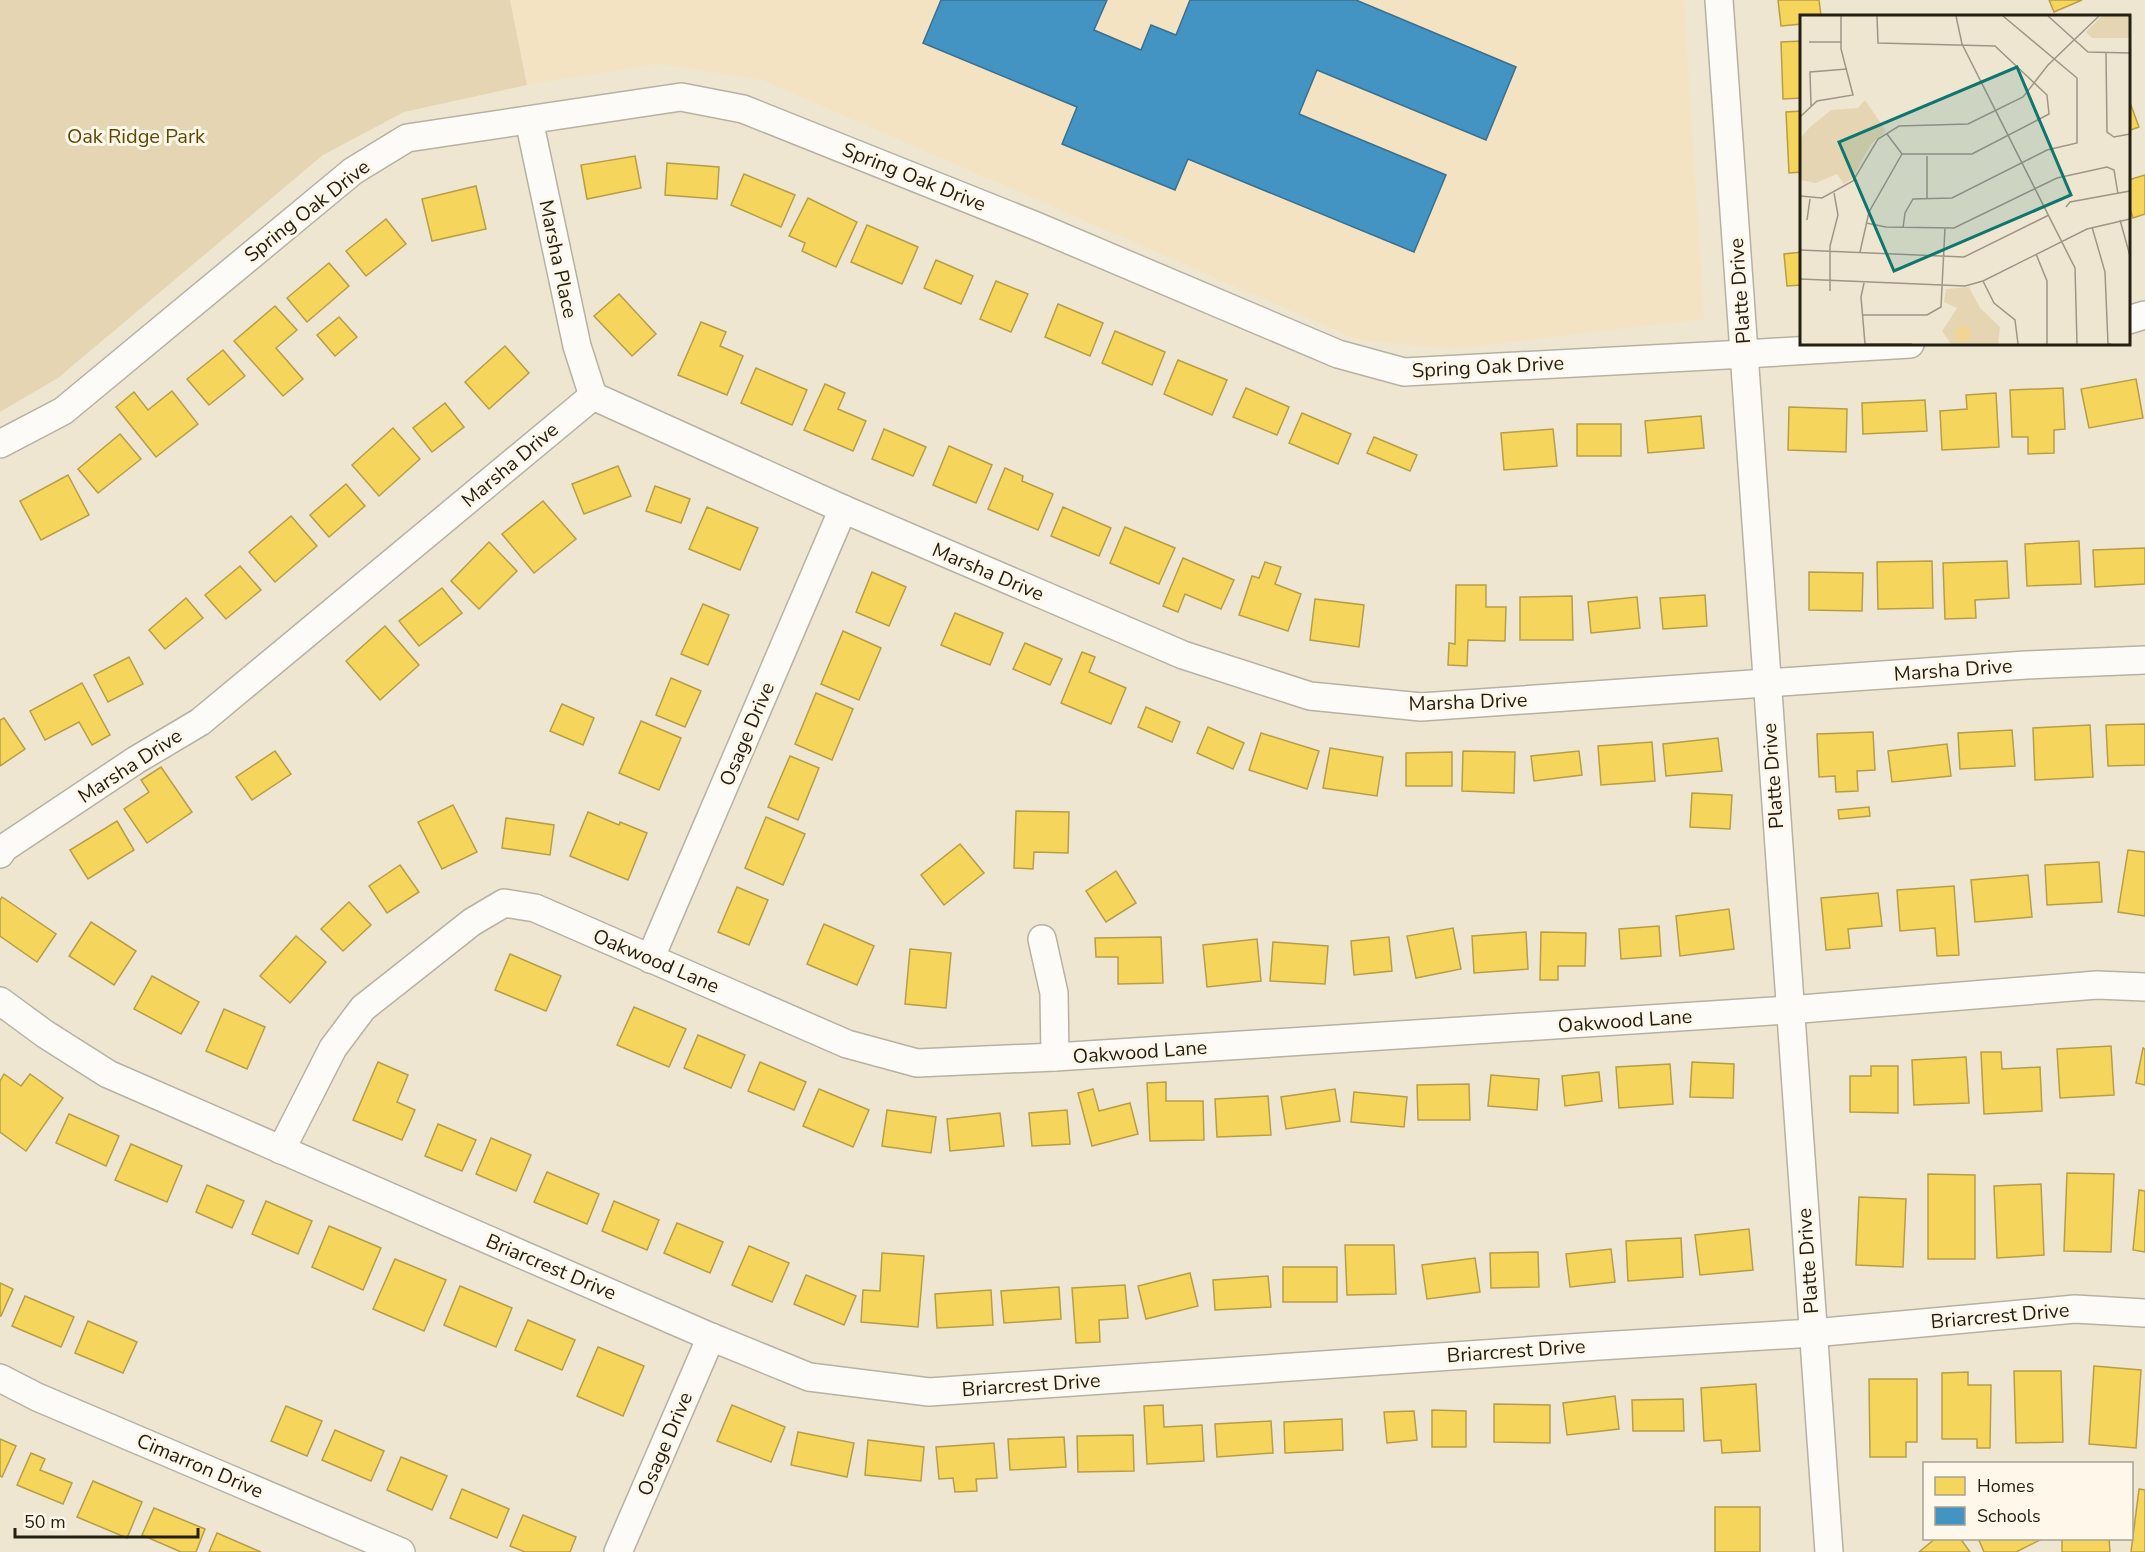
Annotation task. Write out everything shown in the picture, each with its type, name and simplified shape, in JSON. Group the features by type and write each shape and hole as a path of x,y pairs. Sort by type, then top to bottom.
{"street":[{"name":"Platte Drive","path":"1719,0 1829,1552"},
{"name":"Spring Oak Drive","path":"0,444 63,411 353,171 407,138 681,97 743,109 1036,226 1338,354 1404,372 1894,345"},
{"name":"Marsha Place","path":"529,120 577,346 593,396"},
{"path":"2130,319 2145,315"},
{"name":"Marsha Drive","path":"0,854 4,848 136,760 200,722 593,396 843,509 1184,655 1310,696 1421,707 2026,665 2145,660"},
{"name":"Osage Drive","path":"650,958 843,509"},
{"name":"Oakwood Lane","path":"281,1150 333,1048 363,1008 472,922 504,903 534,908 847,1044 916,1063 1055,1057 1789,1010 2097,985 2145,987"},
{"path":"1042,939 1054,993 1055,1057"},
{"name":"Briarcrest Drive","path":"0,1001 45,1034 108,1074 711,1337 809,1377 929,1392 1587,1346 1813,1333 2075,1309 2145,1313"},
{"name":"Osage Drive","path":"618,1552 711,1337"},
{"name":"Cimarron Drive","path":"0,1378 37,1397 400,1552"}],"shaded area":[{"path":"510,0 1684,0 1704,319 1454,349 1358,340 762,80 659,64 527,85"}],"green space":[{"name":"Oak Ridge Park","path":"0,0 510,0 527,85 404,112 323,155 58,378 0,412"}],"building: Homes":[{"path":"1778,0 1819,0 1821,15 1800,15 1800,24 1781,26"},
{"path":"2049,0 2082,0 2054,12"},
{"path":"1800,41 1800,98 1783,99 1781,42"},
{"path":"2130,102 2139,127 2130,130"},
{"path":"1800,111 1800,172 1789,173 1786,112"},
{"path":"635,156 641,188 587,199 581,165"},
{"path":"667,163 719,167 717,199 665,195"},
{"path":"744,174 795,195 781,227 731,205"},
{"path":"2145,175 2145,214 2133,218 2130,209 2130,179"},
{"path":"476,186 486,229 432,241 422,199"},
{"path":"808,198 857,222 836,267 802,251 805,243 789,236"},
{"path":"386,219 406,244 366,276 346,251"},
{"path":"867,225 918,247 902,284 851,262"},
{"path":"1800,252 1800,285 1787,286 1784,254"},
{"path":"936,260 973,276 961,304 924,288"},
{"path":"329,263 349,286 307,322 287,298"},
{"path":"996,281 1028,294 1011,332 980,319"},
{"path":"619,294 656,334 632,356 594,316"},
{"path":"1058,304 1103,323 1090,356 1045,337"},
{"path":"275,306 297,330 276,348 303,379 283,396 234,341"},
{"path":"339,317 357,337 335,356 317,335"},
{"path":"701,322 726,332 720,346 743,356 727,395 678,375"},
{"path":"1115,331 1165,352 1152,385 1102,363"},
{"path":"505,346 529,373 489,409 465,382"},
{"path":"223,350 245,376 209,405 187,379"},
{"path":"1178,360 1227,380 1212,415 1164,394"},
{"path":"756,368 807,390 792,425 741,403"},
{"path":"2136,379 2143,418 2089,428 2081,389"},
{"path":"825,384 845,393 838,409 866,421 853,451 804,430"},
{"path":"1246,388 1289,407 1277,435 1233,417"},
{"path":"2063,388 2065,429 2054,430 2054,453 2028,454 2028,437 2012,437 2010,390"},
{"path":"172,391 198,424 156,457 116,407 134,392 148,410"},
{"path":"1996,393 1999,447 1942,450 1940,411 1967,409 1966,395"},
{"path":"1925,400 1927,431 1863,434 1862,403"},
{"path":"445,403 464,427 432,452 413,428"},
{"path":"1789,407 1847,409 1846,452 1788,450"},
{"path":"1302,413 1351,434 1338,464 1289,443"},
{"path":"1701,416 1704,448 1648,453 1645,421"},
{"path":"1577,424 1621,424 1621,456 1577,456"},
{"path":"393,428 420,459 379,496 352,465"},
{"path":"884,429 926,447 913,476 872,459"},
{"path":"1553,429 1557,466 1504,470 1501,433"},
{"path":"120,434 141,459 98,493 78,469"},
{"path":"1374,437 1417,455 1410,471 1367,453"},
{"path":"949,446 992,465 976,503 933,485"},
{"path":"618,466 631,496 584,514 572,484"},
{"path":"1005,468 1023,476 1022,481 1053,494 1038,530 988,509"},
{"path":"68,475 89,515 41,540 20,501"},
{"path":"346,484 365,506 329,537 310,515"},
{"path":"655,486 690,499 681,523 646,511"},
{"path":"543,501 576,539 534,573 502,534"},
{"path":"707,507 758,528 740,570 689,549"},
{"path":"1063,507 1111,528 1099,556 1051,536"},
{"path":"291,516 317,546 275,582 249,552"},
{"path":"1125,527 1175,548 1159,584 1110,563"},
{"path":"2079,541 2081,584 2027,586 2025,544"},
{"path":"489,542 517,571 479,609 451,581"},
{"path":"2145,548 2145,584 2095,587 2093,550"},
{"path":"1183,558 1234,580 1221,609 1185,594 1178,612 1163,606"},
{"path":"1932,561 1933,608 1878,609 1877,562"},
{"path":"2007,561 2009,598 1975,600 1976,618 1945,619 1943,563"},
{"path":"1265,562 1281,567 1275,584 1301,594 1288,631 1239,615 1252,576 1259,578"},
{"path":"240,566 261,590 226,619 205,595"},
{"path":"872,572 906,587 889,626 856,612"},
{"path":"1809,572 1863,573 1862,611 1809,610"},
{"path":"1456,585 1486,585 1486,607 1506,607 1505,641 1468,640 1467,666 1448,665 1449,643 1455,644"},
{"path":"442,588 462,613 419,646 399,621"},
{"path":"1705,595 1707,626 1663,629 1660,598"},
{"path":"1572,596 1573,640 1520,640 1520,597"},
{"path":"1637,597 1640,628 1591,633 1588,602"},
{"path":"186,598 203,618 165,649 149,630"},
{"path":"1315,599 1364,605 1359,647 1310,640"},
{"path":"703,604 729,615 708,665 681,654"},
{"path":"955,613 1003,633 990,665 941,645"},
{"path":"385,626 419,665 380,700 346,661"},
{"path":"843,631 881,648 859,700 821,684"},
{"path":"1025,643 1062,659 1050,685 1013,669"},
{"path":"1082,652 1095,657 1089,672 1126,688 1111,724 1061,703"},
{"path":"129,657 143,684 108,702 94,675"},
{"path":"671,678 701,691 685,727 656,715"},
{"path":"82,683 110,735 92,745 79,722 45,740 30,711"},
{"path":"816,693 853,709 832,760 795,744"},
{"path":"562,704 594,718 583,745 550,731"},
{"path":"1146,707 1180,722 1172,742 1138,727"},
{"path":"4,718 25,749 0,766 0,720"},
{"path":"641,721 681,738 659,790 619,773"},
{"path":"2145,724 2145,765 2108,766 2106,725"},
{"path":"2090,725 2093,777 2035,780 2033,728"},
{"path":"1208,727 1244,743 1233,769 1197,753"},
{"path":"2012,730 2015,766 1960,769 1958,733"},
{"path":"1873,732 1875,770 1857,771 1858,791 1836,792 1835,776 1819,777 1817,734"},
{"path":"1261,733 1319,751 1307,789 1249,770"},
{"path":"1718,738 1722,771 1666,776 1663,744"},
{"path":"1652,742 1655,781 1601,785 1598,746"},
{"path":"1947,744 1951,776 1892,782 1888,751"},
{"path":"1330,748 1383,757 1377,796 1323,788"},
{"path":"275,751 291,774 252,800 236,777"},
{"path":"1463,751 1515,752 1514,793 1462,791"},
{"path":"1579,751 1582,775 1534,781 1531,756"},
{"path":"1452,752 1452,786 1406,786 1406,753"},
{"path":"790,756 819,768 798,820 768,807"},
{"path":"161,767 192,812 147,843 124,809 149,792 141,780"},
{"path":"1692,793 1732,795 1730,829 1690,827"},
{"path":"453,805 477,852 442,869 418,822"},
{"path":"1869,807 1870,816 1839,819 1838,810"},
{"path":"1016,811 1069,812 1068,853 1034,852 1033,869 1014,868"},
{"path":"588,812 619,825 620,822 647,833 628,880 570,856"},
{"path":"766,817 805,834 783,885 745,868"},
{"path":"506,818 554,825 550,855 502,848"},
{"path":"117,821 134,850 88,879 70,850"},
{"path":"960,844 984,873 944,905 921,875"},
{"path":"2128,850 2145,852 2145,916 2118,912"},
{"path":"2099,862 2102,902 2047,905 2045,865"},
{"path":"400,865 419,892 387,913 369,886"},
{"path":"1116,871 1136,903 1106,922 1086,891"},
{"path":"2028,875 2032,917 1975,922 1971,880"},
{"path":"1954,886 1959,955 1937,956 1935,928 1900,931 1897,890"},
{"path":"737,887 768,900 749,945 718,932"},
{"path":"1878,893 1882,926 1848,929 1850,948 1826,950 1821,898"},
{"path":"2,897 56,934 37,962 0,936 0,900"},
{"path":"349,902 371,925 343,951 321,929"},
{"path":"1729,909 1734,949 1680,956 1676,916"},
{"path":"91,922 136,951 114,985 69,956"},
{"path":"824,924 874,946 857,985 807,964"},
{"path":"1659,926 1661,956 1621,959 1619,929"},
{"path":"1453,928 1461,969 1416,978 1407,936"},
{"path":"1526,932 1528,969 1474,973 1472,936"},
{"path":"1541,932 1586,933 1585,966 1558,966 1558,980 1540,980"},
{"path":"296,936 326,962 290,1003 260,976"},
{"path":"1161,937 1163,983 1118,984 1118,957 1096,957 1095,938"},
{"path":"1389,937 1392,971 1354,975 1351,941"},
{"path":"1257,939 1261,981 1207,987 1203,945"},
{"path":"1273,942 1328,946 1325,984 1270,981"},
{"path":"910,949 951,953 946,1008 905,1004"},
{"path":"510,954 561,976 546,1011 495,990"},
{"path":"152,976 199,1002 181,1034 134,1009"},
{"path":"634,1007 686,1029 669,1067 617,1045"},
{"path":"224,1009 265,1027 247,1069 206,1051"},
{"path":"698,1035 745,1055 731,1088 684,1068"},
{"path":"2111,1046 2114,1095 2060,1098 2057,1049"},
{"path":"2143,1048 2145,1049 2145,1085 2136,1083"},
{"path":"1981,1052 2001,1052 2002,1069 2040,1067 2042,1111 1984,1114"},
{"path":"1966,1057 1969,1103 1914,1105 1912,1060"},
{"path":"378,1062 408,1075 397,1102 415,1110 402,1140 353,1120"},
{"path":"760,1062 806,1082 794,1110 748,1091"},
{"path":"1692,1062 1734,1064 1733,1098 1690,1097"},
{"path":"1670,1064 1673,1104 1619,1108 1616,1067"},
{"path":"1871,1066 1898,1066 1898,1113 1850,1112 1850,1076 1871,1076"},
{"path":"1599,1072 1602,1101 1565,1106 1562,1076"},
{"path":"4,1074 21,1086 30,1074 63,1098 26,1151 0,1132 0,1081"},
{"path":"1491,1075 1539,1079 1537,1110 1488,1106"},
{"path":"1166,1082 1166,1101 1203,1101 1204,1140 1150,1141 1147,1083"},
{"path":"1469,1084 1470,1120 1418,1120 1417,1085"},
{"path":"819,1089 869,1110 853,1147 803,1126"},
{"path":"1093,1089 1099,1111 1130,1103 1138,1134 1092,1146 1078,1093"},
{"path":"1335,1089 1340,1121 1286,1129 1281,1097"},
{"path":"1354,1092 1407,1097 1404,1127 1351,1122"},
{"path":"1268,1096 1271,1135 1217,1137 1215,1099"},
{"path":"887,1110 936,1117 931,1153 882,1146"},
{"path":"1067,1110 1070,1144 1032,1146 1029,1113"},
{"path":"1000,1113 1004,1146 950,1151 947,1119"},
{"path":"69,1114 119,1136 106,1166 56,1143"},
{"path":"438,1124 476,1140 462,1171 425,1156"},
{"path":"491,1138 531,1155 516,1191 476,1174"},
{"path":"131,1144 182,1166 167,1202 115,1180"},
{"path":"547,1172 599,1194 587,1224 534,1202"},
{"path":"2067,1173 2114,1174 2111,1252 2064,1251"},
{"path":"1928,1174 1975,1175 1975,1259 1928,1259"},
{"path":"2041,1184 2044,1255 1997,1258 1994,1186"},
{"path":"207,1185 244,1201 232,1228 196,1212"},
{"path":"2139,1190 2145,1191 2145,1252 2133,1250"},
{"path":"1859,1197 1906,1199 1903,1267 1856,1265"},
{"path":"266,1201 312,1221 298,1254 252,1234"},
{"path":"614,1201 659,1220 647,1250 602,1231"},
{"path":"677,1223 723,1242 710,1273 664,1253"},
{"path":"329,1226 381,1248 363,1290 312,1267"},
{"path":"1749,1229 1753,1270 1700,1275 1695,1235"},
{"path":"1681,1238 1683,1277 1628,1281 1626,1241"},
{"path":"1345,1245 1394,1245 1396,1294 1347,1295"},
{"path":"749,1246 789,1263 772,1302 732,1285"},
{"path":"1611,1249 1615,1282 1570,1287 1566,1254"},
{"path":"1538,1252 1539,1287 1491,1288 1490,1253"},
{"path":"882,1253 924,1256 918,1327 861,1322 863,1290 880,1291"},
{"path":"1475,1258 1480,1292 1427,1299 1422,1265"},
{"path":"395,1259 446,1280 424,1331 373,1309"},
{"path":"1283,1267 1337,1267 1337,1302 1283,1302"},
{"path":"1190,1273 1198,1306 1146,1319 1138,1286"},
{"path":"806,1275 856,1296 844,1325 794,1304"},
{"path":"1268,1276 1271,1307 1215,1310 1213,1280"},
{"path":"0,1283 13,1289 1,1316 0,1316"},
{"path":"1125,1285 1128,1318 1099,1320 1100,1342 1076,1343 1072,1288"},
{"path":"460,1286 512,1308 496,1347 444,1325"},
{"path":"1059,1287 1061,1319 1004,1323 1001,1291"},
{"path":"991,1290 993,1325 937,1328 935,1294"},
{"path":"25,1296 74,1317 61,1347 12,1326"},
{"path":"528,1320 575,1340 562,1370 515,1350"},
{"path":"88,1321 137,1342 123,1373 75,1353"},
{"path":"598,1347 644,1366 623,1416 577,1396"},
{"path":"2094,1366 2141,1370 2136,1448 2089,1444"},
{"path":"2014,1371 2061,1371 2063,1442 2016,1443"},
{"path":"1968,1372 1968,1385 1991,1385 1990,1448 1977,1448 1977,1439 1942,1439 1942,1373"},
{"path":"1869,1379 1917,1379 1917,1442 1906,1442 1906,1457 1870,1457"},
{"path":"1756,1384 1760,1451 1722,1453 1721,1440 1704,1441 1701,1388"},
{"path":"1615,1396 1619,1429 1567,1435 1563,1403"},
{"path":"1683,1399 1684,1431 1633,1431 1632,1400"},
{"path":"1494,1404 1550,1405 1550,1443 1494,1442"},
{"path":"732,1405 785,1427 771,1462 717,1441"},
{"path":"1163,1405 1164,1427 1202,1425 1204,1461 1147,1464 1144,1406"},
{"path":"286,1406 322,1421 307,1456 271,1441"},
{"path":"1432,1410 1466,1411 1466,1447 1432,1447"},
{"path":"1414,1411 1417,1440 1387,1443 1384,1412"},
{"path":"1342,1419 1343,1450 1285,1453 1284,1422"},
{"path":"1271,1421 1273,1453 1217,1457 1215,1424"},
{"path":"335,1430 384,1451 371,1481 322,1460"},
{"path":"798,1432 854,1443 847,1477 791,1465"},
{"path":"1133,1435 1134,1471 1078,1472 1077,1436"},
{"path":"1064,1437 1066,1467 1010,1470 1008,1439"},
{"path":"0,1439 16,1446 2,1477 0,1476"},
{"path":"868,1440 924,1447 921,1481 865,1475"},
{"path":"994,1443 997,1478 976,1479 977,1491 955,1492 953,1478 939,1479 936,1447"},
{"path":"31,1453 45,1459 40,1470 72,1483 63,1504 17,1485"},
{"path":"401,1457 447,1476 432,1510 387,1490"},
{"path":"93,1481 142,1502 127,1538 77,1517"},
{"path":"462,1489 509,1509 497,1538 450,1518"},
{"path":"2139,1489 2145,1490 2145,1552 2131,1552"},
{"path":"1715,1507 1760,1507 1760,1552 1715,1552"},
{"path":"154,1508 205,1529 196,1552 181,1552 142,1535"},
{"path":"523,1515 576,1537 570,1552 525,1552 510,1546"},
{"path":"217,1533 261,1552 209,1552"},
{"path":"1934,1540 1961,1540 1970,1552 1919,1552"},
{"path":"1979,1540 2040,1540 2016,1552 1984,1552"},
{"path":"2062,1540 2109,1540 2110,1552 2062,1552"}],"building: Schools":[{"path":"941,0 1107,0 1094,30 1141,50 1151,25 1176,35 1190,0 1356,0 1516,67 1486,140 1317,70 1299,114 1446,175 1414,252 1188,159 1175,190 1062,144 1077,107 923,43"}]}
